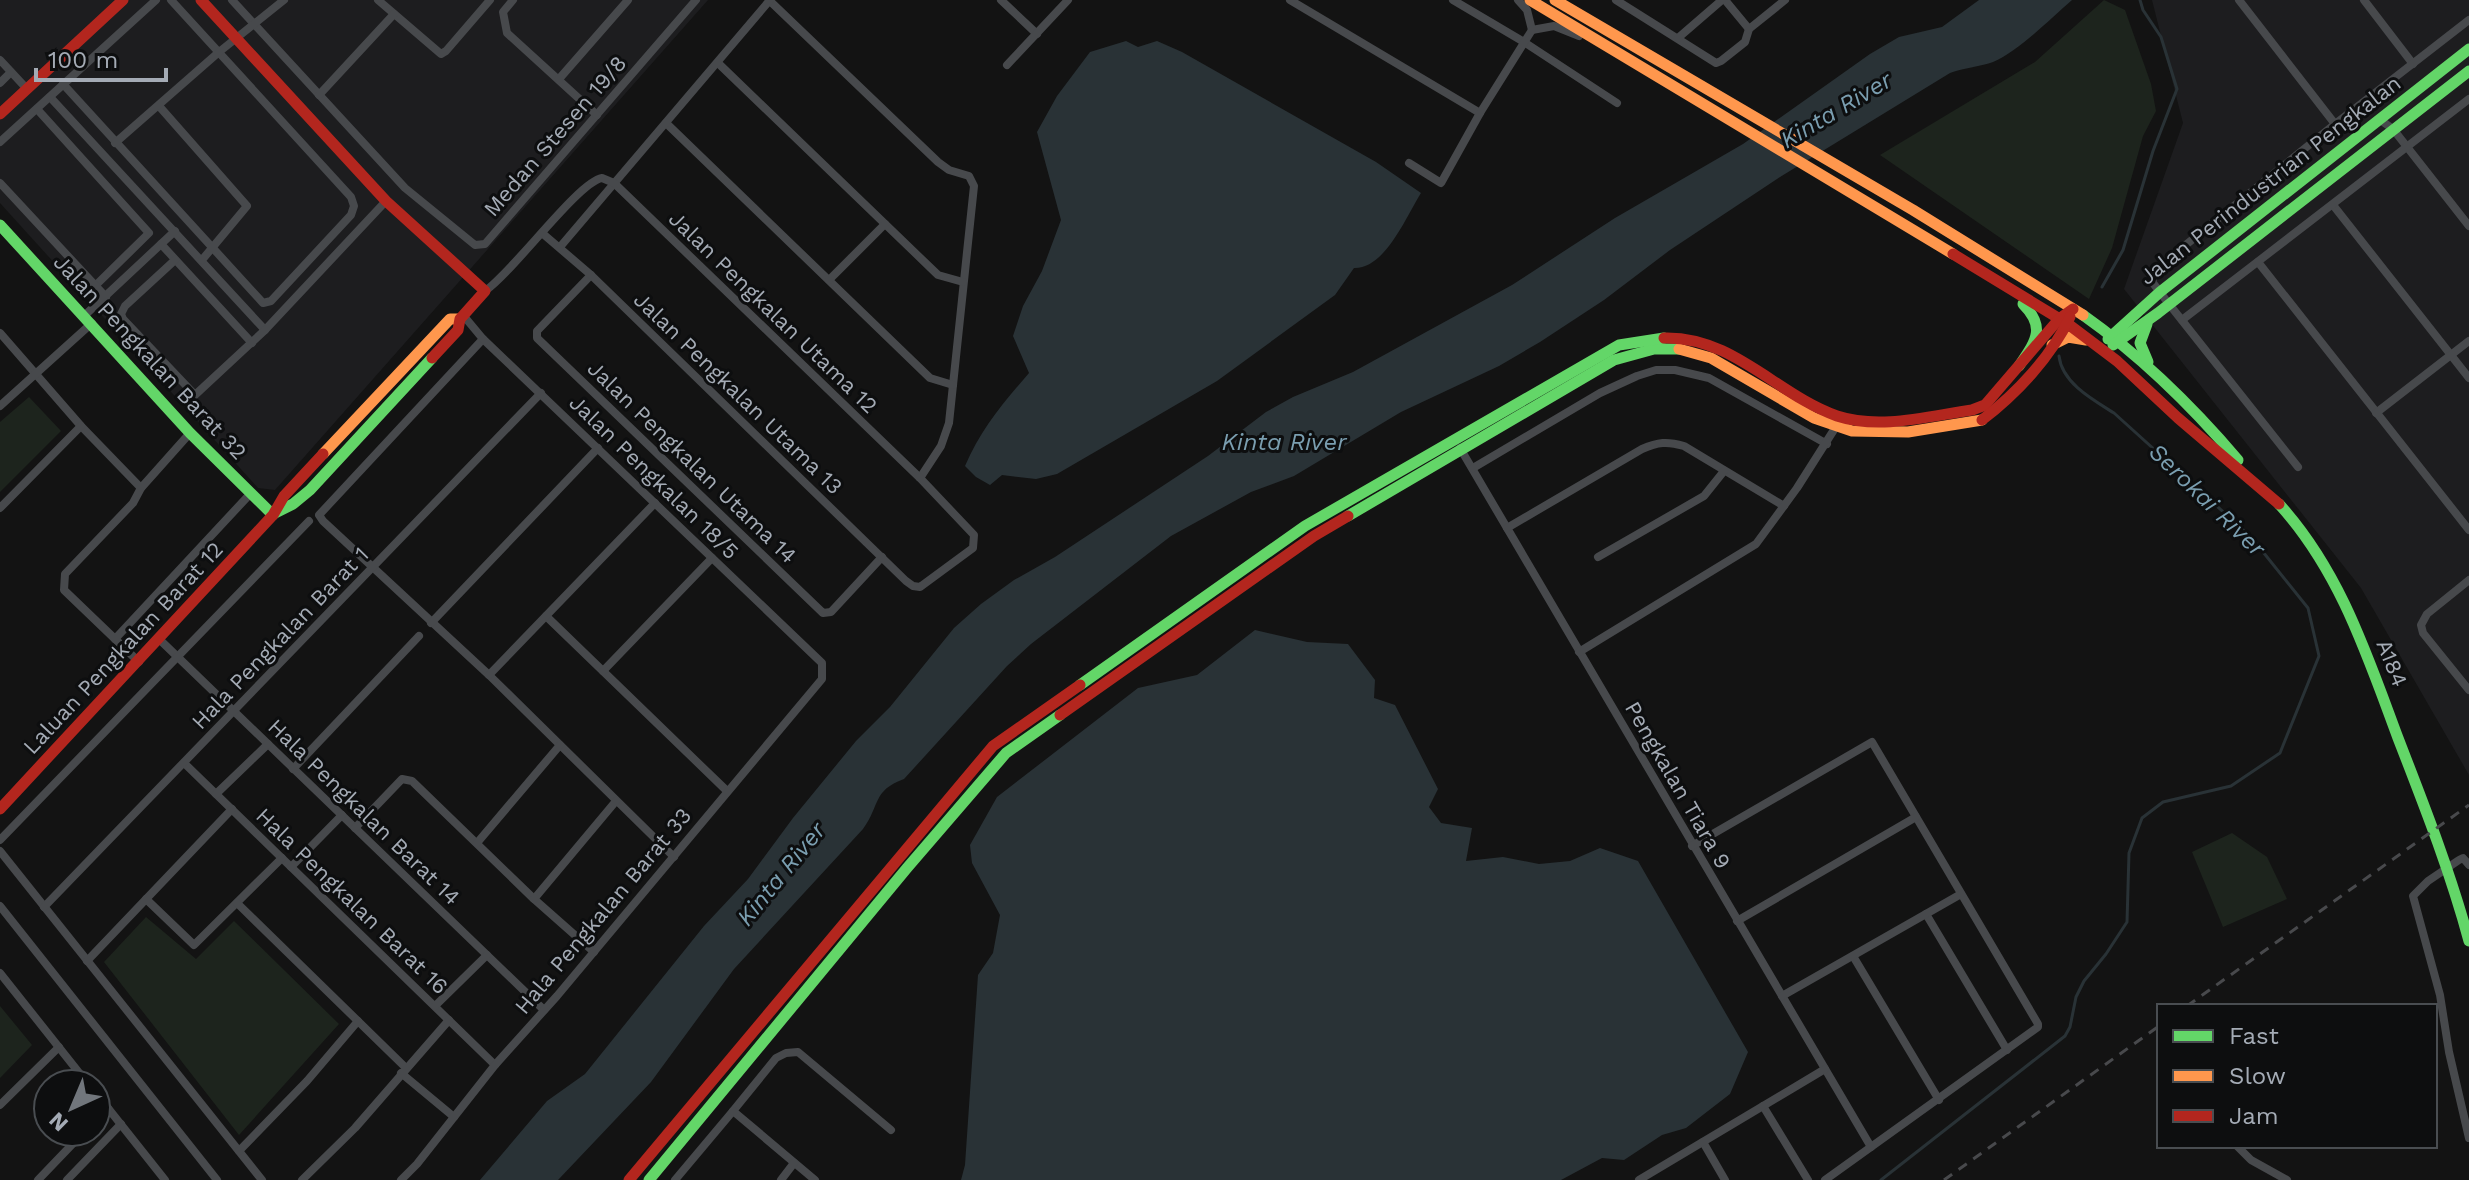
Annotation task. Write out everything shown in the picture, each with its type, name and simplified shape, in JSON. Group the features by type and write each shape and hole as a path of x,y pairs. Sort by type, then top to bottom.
{"street":[{"path":"0,114 123,0"},
{"path":"0,142 156,0"},
{"path":"63,84 263,303 268,304 351,215 354,206 351,197 171,0"},
{"path":"201,0 386,201 485,291 499,282 589,183 602,178 614,183"},
{"name":"Medan Stesen 19/8","path":"232,0 405,188 475,245 485,244 691,2"},
{"path":"115,143 284,0"},
{"path":"378,0 441,54 490,0"},
{"path":"559,79 628,0"},
{"path":"560,247 770,0 938,162 949,170 969,176 974,186 949,423 941,446 920,478"},
{"path":"1001,0 1037,34"},
{"path":"1007,65 1068,0"},
{"path":"1290,0 1480,113"},
{"path":"1453,0 1617,103"},
{"path":"1518,0 1527,10 1532,30"},
{"path":"1530,0 2063,321 2098,345 2178,418 2258,484"},
{"path":"1555,0 1855,176 2073,309 2156,374 2226,445 2258,484"},
{"path":"1616,0 1712,63 1720,63 1745,42 1749,29 1785,0"},
{"path":"1678,38 1723,0 1749,29"},
{"path":"2239,0 2335,124"},
{"path":"2364,0 2413,64"},
{"path":"509,2 503,12 507,33 597,115"},
{"path":"319,95 394,14"},
{"path":"2298,467 2169,304 2152,276 2156,269 2335,124 2469,20"},
{"path":"1409,163 1441,183 1532,30 1554,26 1606,47"},
{"name":"Jalan Perindustrian Pengkalan","path":"2115,339 2131,316 2160,292 2469,49"},
{"path":"0,60 27,89"},
{"path":"718,63 938,275 963,282"},
{"name":"Jalan Perindustrian Pengkalan","path":"2098,345 2115,339 2158,313 2469,71"},
{"path":"0,83 11,72"},
{"path":"50,97 265,330"},
{"path":"2182,320 2469,99"},
{"path":"159,106 245,201 245,210 202,260"},
{"path":"37,109 149,233 95,286"},
{"path":"2379,119 2393,129 2469,226"},
{"path":"666,123 930,378 953,385"},
{"path":"1855,176 1940,235 1942,247"},
{"path":"0,183 106,297"},
{"name":"Jalan Pengkalan Utama 12","path":"614,183 920,478 974,535 973,548 920,587 906,581"},
{"path":"175,260 125,306 121,314 195,395 265,330 386,201"},
{"path":"2333,205 2469,378"},
{"path":"829,280 885,224"},
{"name":"Jalan Pengkalan Barat 32","path":"0,225 190,433 274,514"},
{"path":"0,406 175,231"},
{"name":"Jalan Pengkalan Utama 13","path":"542,233 591,275 906,581"},
{"path":"161,244 252,343"},
{"path":"1942,247 1954,245 1981,260 2007,268"},
{"path":"2258,262 2469,530"},
{"name":"Jalan Pengkalan Utama 14","path":"591,275 537,331 537,338 823,613 831,612 882,557"},
{"path":"1991,277 2031,311 2037,323 2037,338 2019,366 2013,383"},
{"name":"Laluan Pengkalan Barat 12","path":"0,809 274,514 284,496 450,319 461,317 485,291"},
{"path":"2019,366 2073,309"},
{"path":"2156,374 2140,343 2144,327 2158,313"},
{"path":"2090,321 2114,321 2131,316"},
{"name":"Jalan Pengkalan 18/5","path":"461,317 822,663"},
{"path":"2052,345 2063,321"},
{"path":"0,333 81,426 141,488"},
{"path":"649,1180 1006,753 1314,536 1619,345 1646,340 1683,339 1703,343 1726,353 1822,409 1838,422 1877,434 1981,421 2013,383 2052,345 2068,337 2098,345"},
{"path":"483,339 321,511 323,521 489,675 674,857"},
{"path":"2376,413 2469,341"},
{"path":"1473,468 1600,393 1656,370 1692,372 1709,378 1827,444"},
{"name":"Hala Pengkalan Barat 1","path":"44,907 541,393"},
{"path":"1579,652 1756,544 1827,444 1838,422"},
{"path":"0,508 81,426"},
{"path":"139,662 64,590 63,580 65,574 133,503 141,488 190,433"},
{"path":"1507,528 1659,442 1684,446 1784,506"},
{"path":"629,1180 993,746 1305,526 1459,446"},
{"name":"Pengkalan Tiara 9","path":"1459,446 1871,1147"},
{"path":"431,623 598,448"},
{"path":"1598,557 1704,496 1724,471"},
{"name":"A184","path":"2258,484 2293,520 2336,584 2363,642 2452,878 2469,941"},
{"path":"115,639 251,493"},
{"path":"489,675 655,503"},
{"path":"0,840 309,521"},
{"path":"603,671 712,558"},
{"path":"2469,580 2427,614 2421,625 2423,633 2469,690"},
{"path":"546,616 727,791"},
{"path":"293,769 419,636"},
{"name":"Hala Pengkalan Barat 14","path":"159,639 544,1010"},
{"name":"Hala Pengkalan Barat 33","path":"401,1180 822,679 822,663"},
{"path":"1692,846 1872,742 2038,1024 1939,1100 1825,1180"},
{"path":"216,794 268,744"},
{"path":"477,843 560,745"},
{"name":"Hala Pengkalan Barat 16","path":"184,763 495,1065"},
{"path":"355,828 402,779 407,779 594,952"},
{"path":"534,899 616,801"},
{"path":"87,961 232,809"},
{"path":"291,867 342,815"},
{"path":"1737,921 1916,817"},
{"path":"0,851 262,1180"},
{"path":"146,899 194,945 282,858"},
{"path":"2469,865 2463,858 2459,860 2428,881 2413,896 2440,995 2449,1052 2469,1138"},
{"path":"1782,996 1961,894"},
{"path":"237,903 454,1117"},
{"path":"0,906 217,1180"},
{"path":"1926,914 2007,1050"},
{"path":"435,1006 487,955"},
{"path":"1853,956 1939,1100"},
{"path":"0,973 75,1068"},
{"path":"302,1180 355,1128 449,1020"},
{"path":"239,1151 307,1081 358,1021"},
{"path":"0,1105 59,1047"},
{"path":"675,1180 780,1056 798,1052 891,1130"},
{"path":"1640,1180 1825,1069"},
{"path":"1763,1106 1808,1180"},
{"path":"112,1113 165,1180"},
{"path":"730,1114 815,1180"},
{"path":"67,1180 121,1124"},
{"path":"1703,1142 1725,1180"},
{"path":"38,1180 69,1148"},
{"path":"2239,1148 2251,1160 2287,1180"},
{"path":"781,1180 794,1163"}],"shaded area":[{"path":"0,0 708,0 275,490 258,488 0,203"},
{"path":"2104,0 2125,10 2151,84 2156,111 2143,136 2112,248 2089,299 1880,155 2035,62"},
{"path":"2152,0 2469,0 2469,775 2361,588 2124,289 2183,123"},
{"path":"29,397 61,431 0,492 0,422"},
{"path":"2232,833 2267,857 2287,899 2223,927 2192,852"},
{"path":"146,917 196,959 234,921 339,1024 239,1135 104,962"},
{"path":"0,1006 32,1045 0,1078"}],"water":[{"name":"Kinta River","path":"1979,0 2072,0 2003,57 1950,73 1780,177 1540,342 1499,366 1401,412 1294,476 1251,492 1171,536 1031,644 1007,666 904,779 887,788 863,829 734,969 651,1082 558,1180 480,1180 547,1101 585,1074 704,926 748,879 856,741 890,707 954,628 981,604 1208,456 1266,412 1353,372 1512,285 1615,218 1743,144 1870,54 1899,37 1942,27"},
{"path":"1126,41 1138,47 1157,41 1182,52 1376,162 1421,193 1385,251 1365,266 1354,268 1335,295 1217,381 1057,474 1036,479 1002,475 990,485 965,466 985,428 1029,373 1013,336 1061,220 1037,132 1057,96 1090,52"},
{"path":"1255,630 1307,642 1348,644 1375,680 1374,698 1395,705 1438,789 1429,807 1441,823 1472,828 1466,861 1503,857 1539,864 1570,861 1600,848 1638,861 1748,1052 1730,1094 1686,1128 1662,1135 1624,1160 1602,1158 1561,1180 961,1180 965,1165 978,975 993,953 1000,915 972,863 970,845 997,797 1138,688 1197,675"}],"waterway":[{"path":"2102,287 2123,250 2153,151 2177,89 2161,37 2140,0"},
{"name":"Serokai River","path":"1881,1180 2065,1036 2084,981 2127,922 2129,853 2142,818 2163,802 2231,786 2280,753 2319,656 2308,608 2251,537 2114,413 2080,390 2061,366 2059,356"}],"railway":[{"path":"2190,1004 2469,805"},
{"path":"1944,1180 2157,1027"}],"traffic: fast":[{"path":"2108,339 2160,292 2469,49"},
{"path":"2113,345 2469,71"},
{"path":"0,225 190,433 273,515"},
{"path":"2019,366 2036,335 2035,320 2023,304"},
{"path":"2083,315 2165,383 2238,460"},
{"path":"2147,324 2140,343 2148,362"},
{"path":"1080,685 1305,526 1619,345 1664,338"},
{"path":"1348,516 1614,360 1654,349 1679,349"},
{"path":"275,513 310,490 432,358"},
{"path":"2279,504 2319,557 2350,615 2436,838 2469,941"},
{"path":"649,1180 1006,753 1060,715"}],"traffic: slow":[{"path":"1530,0 1953,254"},
{"path":"1555,0 1913,210 2083,315"},
{"path":"323,454 450,319 460,319"},
{"path":"2052,345 2068,337 2086,340"},
{"path":"1679,349 1711,358 1814,418 1852,431 1908,432 1982,420"}],"traffic: jam":[{"path":"0,114 123,0"},
{"path":"201,0 386,201 485,291 460,319 458,330 432,358"},
{"path":"1953,254 2068,324 2117,361 2279,504"},
{"path":"1664,338 1712,346 1754,368 1815,407 1837,416 1887,422 1972,410 1985,405 2059,319 2073,309"},
{"path":"1982,420 2032,373 2070,317"},
{"path":"0,809 273,515 284,496 323,454"},
{"path":"1060,715 1314,536 1348,516"},
{"path":"629,1180 993,746 1080,685"}]}
